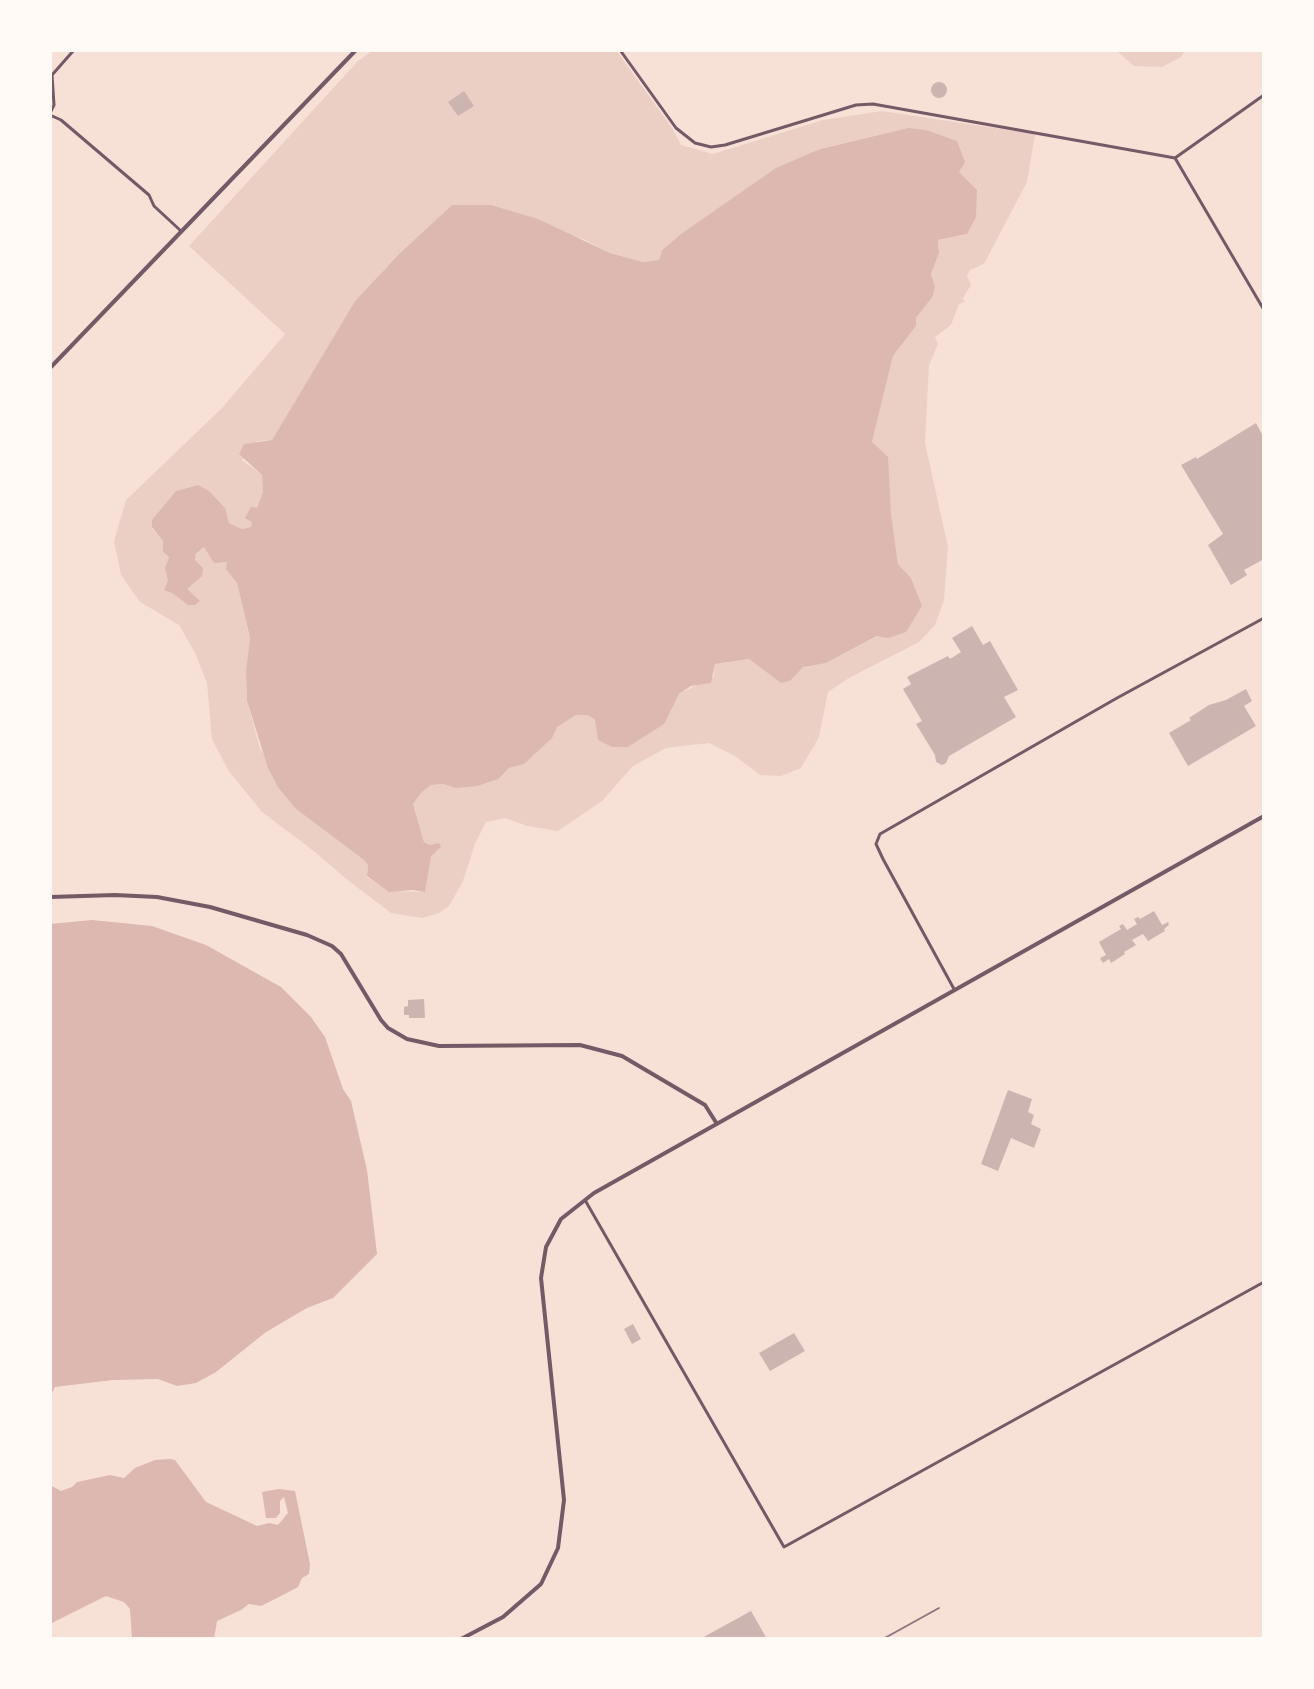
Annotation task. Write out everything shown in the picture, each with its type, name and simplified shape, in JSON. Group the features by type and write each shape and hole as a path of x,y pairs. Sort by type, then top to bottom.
{"street":[{"path":"74,50 52,75 54,105 50,114 149,195 154,206 181,231"},
{"path":"50,368 356,50"},
{"path":"620,50 676,128 695,143 711,147 856,105 873,104 1175,158 1264,95"},
{"path":"1175,158 1264,310"},
{"path":"955,990 883,859 876,844 880,834 1264,618"},
{"path":"461,1639 503,1617 541,1584 558,1548 564,1500 543,1308 542,1262 546,1247 561,1219 584,1199 1264,816"},
{"path":"50,897 157,897 210,907 307,935 332,946 341,954 381,1020 407,1039 439,1046 580,1045 622,1056 705,1105 717,1124"},
{"path":"584,1199 784,1547 1264,1282"}],"shaded area":[{"path":"373,50 616,50 681,145 713,154 823,120 882,111 1035,134 1027,182 984,264 970,270 967,275 971,285 963,298 965,302 959,304 951,325 935,337 938,344 929,365 925,443 948,547 944,600 935,625 919,642 828,692 819,737 801,768 781,776 760,775 735,756 709,743 666,748 633,766 602,801 558,831 527,826 505,818 486,822 463,881 449,906 422,918 391,913 262,812 228,770 212,739 207,683 195,653 179,625 140,602 121,575 114,541 126,500 222,408 285,334 189,246 357,62","holes":["908,128 967,234 938,240 939,253 931,274 935,286 933,296 916,318 916,326 893,356 872,442 891,513 898,564 911,578 878,636 826,663 799,669 790,681 781,683 749,659 715,664 714,676 679,694 663,723 628,747 588,715 576,715 556,727 542,747 524,764 509,768 497,779 457,788 431,785 413,804 424,842 430,845 425,892 389,891 367,877 368,865 364,860 296,809 260,748 247,701 246,671 250,639 237,583 227,561 204,547 196,555 199,565 187,589 188,605 172,593 165,568 169,557 163,552 163,540 152,528 176,491 198,485 229,523 242,529 251,527 263,492 262,475 242,460 257,441 272,440 355,301 400,253 452,205 583,239 610,253 643,262 659,260 662,250 681,234 819,149"]},
{"path":"1186,50 1181,57 1162,67 1134,66 1118,52"},
{"path":"908,128 926,130 957,141 965,162 959,172 977,190 976,217 967,234 938,240 939,253 931,274 935,286 933,296 916,318 916,326 893,356 872,442 888,457 898,564 911,578 922,606 906,632 888,638 877,636 826,663 803,667 790,681 781,683 749,659 715,664 711,683 691,686 679,694 664,724 628,747 612,747 598,740 595,720 588,715 576,715 557,727 552,738 524,764 509,768 498,779 477,786 456,788 443,784 431,785 413,804 424,842 430,845 439,843 441,847 431,856 425,892 389,892 367,876 368,865 364,860 296,809 278,787 268,768 247,701 246,671 250,638 237,583 226,569 227,562 214,563 204,547 196,554 195,560 203,568 202,576 187,589 200,601 188,605 164,590 168,581 165,568 169,557 163,552 163,541 152,527 152,520 176,491 198,485 209,491 225,508 229,523 242,529 251,527 252,522 245,518 251,507 257,508 263,492 262,475 239,454 244,444 272,440 355,301 400,253 452,205 491,205 538,219 610,253 643,262 659,260 662,250 681,234 776,168 820,149"},
{"path":"92,920 152,926 206,945 281,987 311,1017 325,1037 343,1089 351,1101 367,1170 377,1254 333,1298 307,1308 266,1332 216,1372 196,1383 177,1386 158,1379 113,1380 55,1387 50,1397 50,924"},
{"path":"155,1460 175,1460 206,1502 257,1526 269,1523 278,1525 288,1513 284,1497 276,1518 266,1518 262,1492 279,1489 295,1491 310,1564 309,1574 302,1578 298,1587 279,1597 261,1606 249,1604 217,1621 214,1639 132,1639 130,1609 124,1602 106,1596 50,1624 50,1485 61,1491 77,1482 110,1475 124,1478 135,1468"}],"building":[{"path":"939,82 947,90 939,98 931,90"},
{"path":"464,91 474,106 458,116 448,102"},
{"path":"1256,423 1264,438 1264,559 1244,570 1247,575 1231,585 1208,545 1223,534 1181,465 1197,459"},
{"path":"972,626 983,645 990,641 1018,690 1004,697 1016,717 949,756 942,765 936,762 916,724 922,721 903,689 911,684 907,677 961,652 952,638"},
{"path":"1246,689 1252,701 1244,706 1256,726 1188,766 1169,733 1209,705"},
{"path":"1154,911 1162,925 1168,922 1165,931 1148,941 1143,934 1132,940 1136,945 1125,954 1111,963 1109,959 1103,963 1100,958 1106,955 1099,942 1121,929 1119,926 1123,924 1127,930 1137,924 1134,919"},
{"path":"424,999 425,1018 404,1015 408,1000"},
{"path":"1008,1090 1032,1099 1028,1112 1034,1115 1031,1124 1041,1129 1034,1148 1011,1138 998,1171 981,1164"},
{"path":"633,1324 641,1339 632,1344 624,1329"},
{"path":"794,1333 805,1351 770,1371 759,1353"},
{"path":"751,1611 767,1639 700,1639"}],"railway":[{"path":"883,1639 939,1608"}]}
